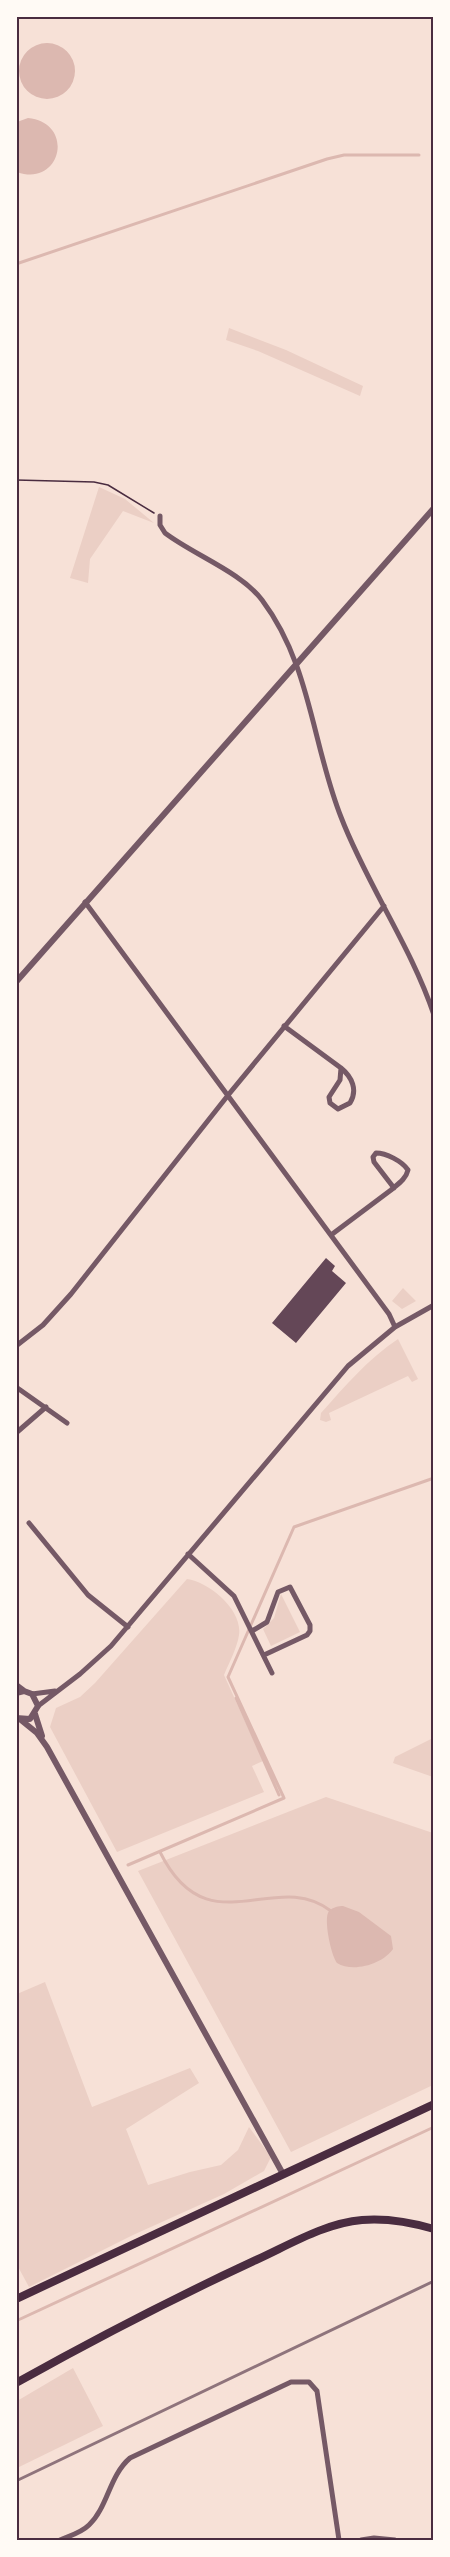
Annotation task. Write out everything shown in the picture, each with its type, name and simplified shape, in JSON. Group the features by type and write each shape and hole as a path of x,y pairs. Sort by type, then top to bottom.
{"main road":[{"path":"16,2299 434,2104"},
{"path":"16,2383 167,2302 321,2231 361,2220 404,2222 434,2229"}],"street":[{"path":"16,982 434,508"},
{"path":"160,516 160,525 165,533 261,598 275,619 297,661 338,810 417,972 434,1015"},
{"path":"85,902 229,1094 389,1314 395,1327"},
{"path":"16,1346 43,1325 71,1294 229,1094 384,906"},
{"path":"284,1026 341,1068 352,1079 353,1094 350,1103 339,1109 333,1106 328,1099 340,1080 341,1068"},
{"path":"331,1235 394,1188 405,1177 407,1167 381,1153 376,1153 373,1157 374,1162 394,1188"},
{"path":"19,1719 30,1719 38,1707 98,1659 128,1627 332,1382 395,1327 434,1305"},
{"path":"16,1387 67,1423"},
{"path":"16,1433 46,1407"},
{"path":"29,1523 88,1595 128,1627"},
{"path":"188,1554 227,1588 245,1616 273,1673"},
{"path":"252,1631 267,1622 278,1592 290,1587 310,1625 310,1631 307,1635 264,1655"},
{"path":"16,1684 32,1694 44,1694 62,1688"},
{"path":"16,1693 24,1691"},
{"path":"32,1694 38,1707"},
{"path":"35,1714 47,1747"},
{"path":"19,1719 37,1733 47,1747 283,2174"},
{"path":"60,2541 89,2525 97,2515 118,2471 130,2458 273,2389 300,2381 309,2382 316,2391 339,2541"},
{"path":"361,2541 381,2538 395,2541"}],"path":[{"path":"16,480 94,482 108,485 160,516"}],"shaded area":[{"path":"41,43 53,43 63,47 71,55 75,71 71,87 63,95 53,99 41,99 31,95 23,87 19,77 19,65 23,55 31,47"},
{"path":"28,118 43,122 53,131 57,142 57,153 52,163 44,171 32,174 17,172 17,122"},
{"path":"229,328 286,350 363,386 360,396 258,351 226,340"},
{"path":"99,487 125,499 154,523 123,511 90,559 88,583 70,578"},
{"path":"403,1288 416,1301 402,1309 392,1301"},
{"path":"398,1339 418,1379 412,1382 408,1376 329,1413 331,1420 326,1422 320,1420 321,1413 357,1373"},
{"path":"187,1579 196,1581 214,1591 236,1616 239,1635 224,1675 263,1761 252,1766 264,1792 117,1852 50,1727 56,1708 80,1697 95,1683"},
{"path":"281,1594 300,1632 271,1646 263,1629 274,1618"},
{"path":"433,1738 433,1777 393,1763 395,1757"},
{"path":"326,1797 433,1833 433,2085 291,2152 138,1871"},
{"path":"343,1906 359,1912 391,1936 393,1949 375,1963 359,1967 337,1963 328,1937 327,1915 332,1909"},
{"path":"45,1982 92,2107 190,2068 199,2083 126,2129 148,2185 221,2165 238,2150 249,2127 271,2157 264,2171 224,2194 133,2235 29,2287 16,2263 17,1994"},
{"path":"73,2368 103,2426 17,2468 17,2401"}],"building":[{"path":"326,1258 335,1266 332,1271 346,1283 296,1343 272,1323"}],"waterway":[{"path":"16,264 327,159 344,155 419,155"},
{"path":"128,1865 284,1798 228,1677 294,1527 434,1478"},
{"path":"236,1698 279,1795"},
{"path":"160,1852 179,1881 199,1896 220,1902 287,1897 310,1900 331,1911"},
{"path":"16,2321 434,2127"}],"railway":[{"path":"16,2481 434,2281"}]}
